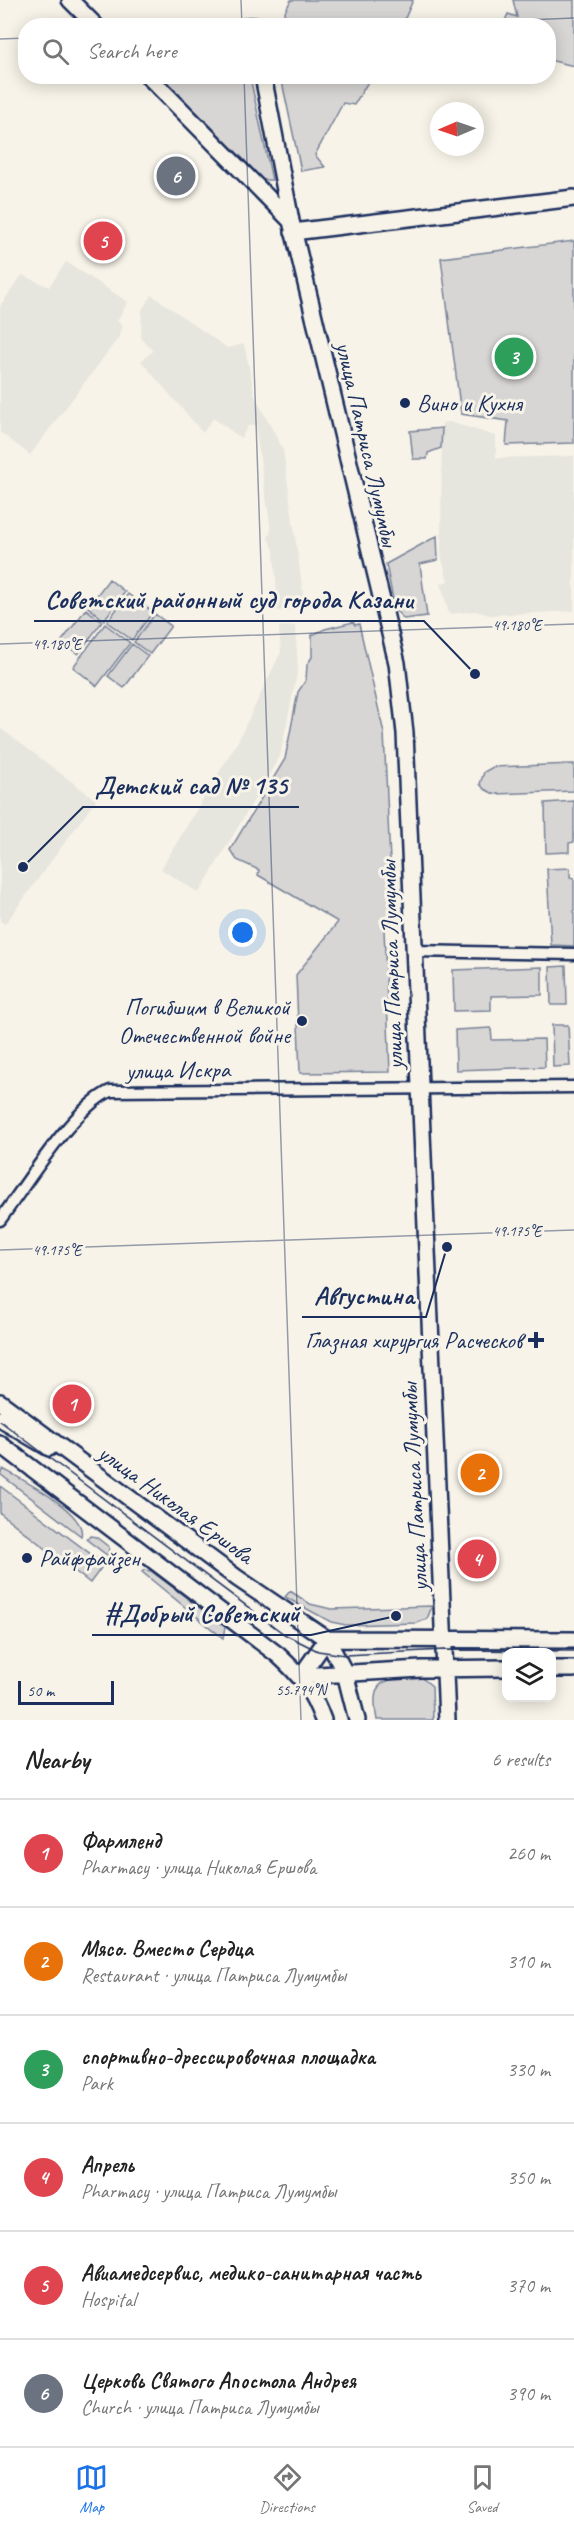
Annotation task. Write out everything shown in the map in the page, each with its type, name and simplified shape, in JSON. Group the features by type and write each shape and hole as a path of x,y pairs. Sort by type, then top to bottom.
{"main road":[{"path":"70,0 88,18"},
{"path":"156,84 292,226 574,198"},
{"name":"улица Патриса Лумумбы","path":"265,84 292,226 396,663 405,733 418,1087 447,1720"},
{"name":"улица Николая Ершова","path":"0,1402 237,1578 327,1639 345,1673 357,1720"},
{"path":"0,1419 108,1483"},
{"path":"0,1444 278,1654 301,1676 315,1698 323,1720"},
{"path":"301,1676 327,1639 574,1640"},
{"path":"301,1676 445,1668 502,1668"},
{"path":"556,1669 574,1669"}],"street":[{"path":"413,951 574,954"},
{"name":"улица Искра","path":"0,1221 69,1127 101,1096 110,1092 574,1087"}],"shaded area":[{"path":"291,0 413,0 405,18 282,18"},
{"path":"513,0 574,0 574,66 556,62 556,18 506,18 508,14 517,17"},
{"path":"167,84 251,84 272,180 261,180"},
{"path":"282,84 367,84 354,105 343,103 315,155 325,167 301,171"},
{"path":"574,241 574,443 506,445 508,421 461,414 441,258"},
{"path":"66,262 128,302 117,321 123,325 119,337 30,455 0,432 0,306 22,275 49,287"},
{"path":"152,295 227,348 244,344 255,397 283,449 305,608 278,611 274,550 268,538 271,530 255,425 248,426 241,438 213,418 203,433 141,361 153,351 141,338 142,310"},
{"path":"449,422 496,436 496,458 574,456 574,611 490,615 475,611 449,614 441,584 448,581 441,555 442,423"},
{"path":"442,428 441,448 428,453 427,459 413,459 410,431"},
{"path":"437,536 438,560 420,564 427,616 404,619 395,610 386,564"},
{"path":"109,579 125,592 104,620 88,607"},
{"path":"128,594 153,612 132,640 107,622"},
{"path":"86,609 102,622 78,654 61,642"},
{"path":"155,614 171,626 150,654 134,642"},
{"path":"353,622 355,625 359,624 384,733 393,925 384,929 390,1072 300,1073 296,975 338,922 258,875 259,870 237,860 230,850 285,759 298,692 306,680 307,665 312,657 312,635"},
{"path":"105,624 130,643 97,686 73,667"},
{"path":"295,626 298,669 280,756 199,893 161,869 238,741 281,652 279,627"},
{"path":"132,644 148,656 124,688 108,676"},
{"path":"0,728 96,800 5,924 0,921"},
{"path":"574,764 574,791 494,794 480,784 484,772 493,767"},
{"path":"574,801 574,842 569,843 569,852 546,853 545,803"},
{"path":"570,868 570,877 574,878 574,946 551,945 547,869"},
{"path":"566,966 567,1005 551,1005 550,967"},
{"path":"542,967 542,995 491,996 491,1010 454,1011 453,970"},
{"path":"552,1025 568,1025 570,1066 553,1067"},
{"path":"491,1028 492,1040 544,1039 545,1067 456,1070 455,1030"},
{"path":"3,1469 64,1507 80,1527 81,1536 0,1474"},
{"path":"0,1486 104,1564 90,1583 0,1513"},
{"path":"91,1536 109,1547 108,1556 86,1539"},
{"path":"151,1571 225,1627 223,1638 142,1572"},
{"path":"290,1591 310,1604 331,1609 432,1606 427,1619 417,1623 346,1625 331,1622 285,1597"},
{"path":"421,1677 432,1686 433,1720 377,1720 375,1696 382,1684 389,1680"}],"tram line":[{"path":"0,1421 284,1634 318,1651 345,1655 444,1650 574,1651"}],"place":[{"name":"Церковь Святого Апостола Андрея","path":"176,176"},
{"name":"Авиамедсервис, медико-санитарная часть","path":"103,241"},
{"name":"спортивно-дрессировочная площадка","path":"514,357"},
{"name":"Вино и Кухня","path":"405,403"},
{"name":"Советский районный суд города Казани","path":"475,674"},
{"name":"Детский сад № 135","path":"23,867"},
{"name":"Погибшим в Великой Отечественной войне","path":"302,1021"},
{"name":"Августина","path":"447,1247"},
{"name":"Глазная хирургия Расческов","path":"536,1340"},
{"name":"Фармленд","path":"72,1404"},
{"name":"Мясо. Вместо Сердца","path":"480,1473"},
{"name":"Райффайзен","path":"27,1558"},
{"name":"Апрель","path":"477,1559"},
{"name":"#Добрый Советский","path":"396,1616"}]}
